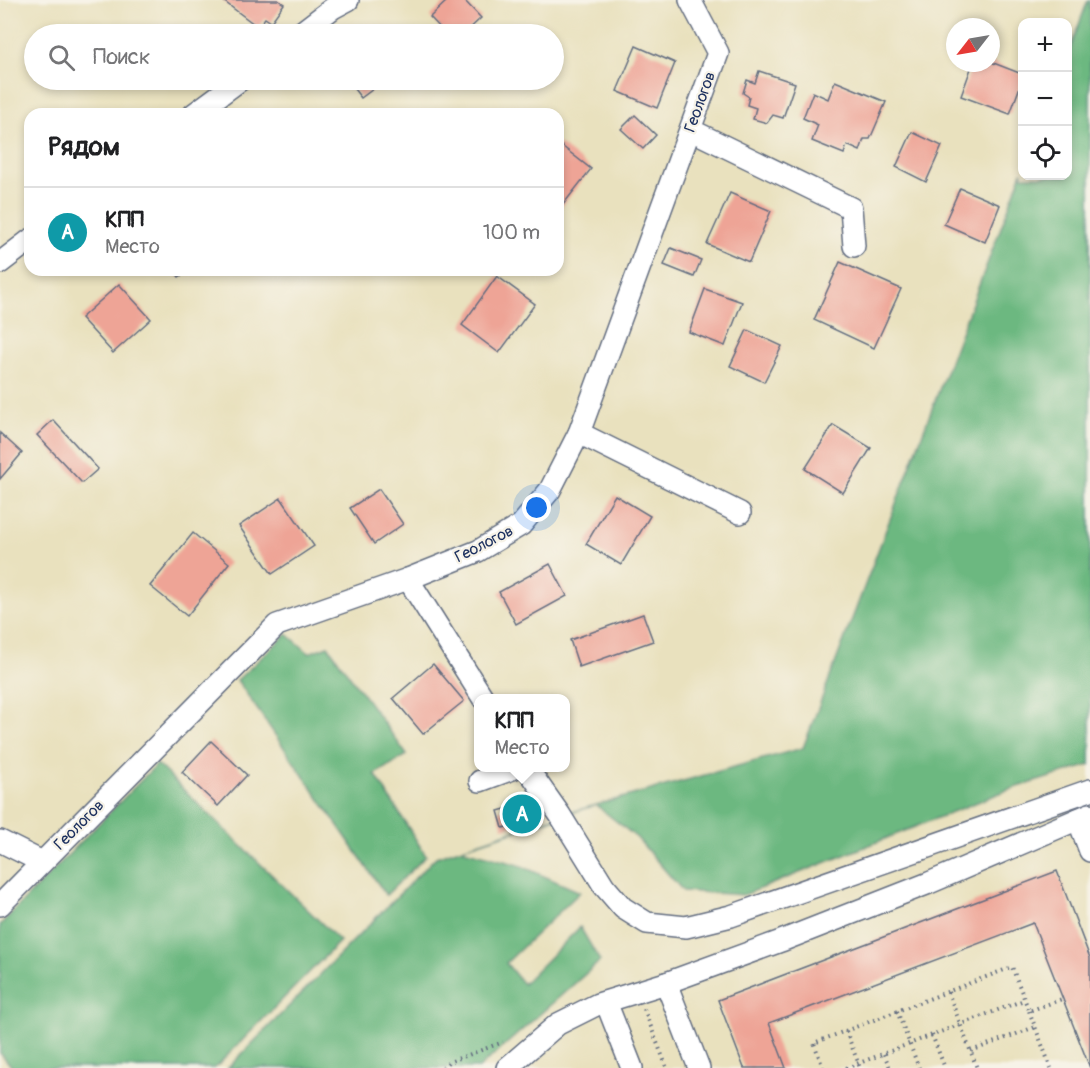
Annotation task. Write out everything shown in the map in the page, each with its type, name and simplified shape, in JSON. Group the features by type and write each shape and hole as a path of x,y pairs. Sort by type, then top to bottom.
{"street":[{"path":"311,24 348,0"},
{"name":"Геологов","path":"0,905 277,625 408,579 478,550 521,525 549,490 579,433 718,53 690,0"},
{"path":"202,108 226,90"},
{"path":"691,130 851,208 854,246"},
{"path":"0,263 24,245"},
{"path":"579,433 740,513"},
{"path":"408,579 480,694"},
{"path":"480,781 504,772"},
{"path":"530,772 560,815 604,886 623,908 647,923 686,927 731,916 1090,790"},
{"path":"507,1068 558,1024 606,1002 666,983 929,883 1084,817 1090,851"},
{"path":"0,841 42,862"},
{"path":"666,983 699,1068"},
{"path":"606,1002 632,1068"}],"path":[{"path":"823,1068 814,1043 1012,967 1051,1068"},
{"path":"637,992 667,1068"},
{"path":"948,992 977,1068"},
{"path":"1029,1011 1062,999"},
{"path":"846,1068 860,1066 884,1054 1024,1000"},
{"path":"897,1011 919,1068"},
{"path":"971,1051 1035,1027"},
{"path":"846,1031 860,1066"},
{"path":"932,1035 945,1068"},
{"path":"884,1054 890,1068"}],"green space":[{"path":"1088,0 1090,0 1090,765 1005,791 744,895 683,891 637,838 596,805 803,748 1019,180 1072,180 1072,43"},
{"path":"287,634 309,653 328,646 407,755 375,774 426,856 386,895 237,680"},
{"path":"157,764 340,941 215,1068 13,1068 0,1053 0,925"},
{"path":"594,806 460,849 519,865 580,892 506,963 523,984 580,927 600,961 479,1068 228,1068 436,857 560,815"}],"building":[{"path":"222,0 278,0 284,4 271,22 265,18 260,24 254,24"},
{"path":"448,0 464,0 481,18 475,24 437,24 430,17"},
{"path":"636,46 675,63 657,108 617,91"},
{"path":"1000,65 1018,72 1018,92 1010,114 961,96 970,72 1000,72"},
{"path":"759,71 795,83 783,118 773,115 767,123 753,119 756,108 747,105 749,97 743,93 747,80 755,83"},
{"path":"835,81 886,102 870,139 864,139 860,151 847,145 844,154 812,141 818,125 803,118 813,92 828,99"},
{"path":"355,90 372,90 361,98"},
{"path":"635,115 656,135 643,149 621,129"},
{"path":"912,132 942,146 926,182 896,167"},
{"path":"564,148 591,169 564,203"},
{"path":"960,188 1000,205 985,242 944,224"},
{"path":"730,193 771,211 749,262 707,244"},
{"path":"671,248 701,260 694,277 664,265"},
{"path":"840,262 901,289 874,348 814,320"},
{"path":"497,276 535,304 499,353 462,325"},
{"path":"119,284 151,319 113,353 81,318"},
{"path":"705,289 742,302 725,346 689,332"},
{"path":"747,330 782,346 764,382 730,366"},
{"path":"53,420 98,469 82,483 37,435"},
{"path":"833,425 871,448 843,493 805,469"},
{"path":"0,433 22,453 0,479"},
{"path":"379,489 403,524 374,544 350,508"},
{"path":"615,495 650,516 621,565 586,544"},
{"path":"281,498 314,546 272,574 239,526"},
{"path":"193,533 229,563 187,616 150,586"},
{"path":"550,564 567,596 516,624 499,592"},
{"path":"643,614 653,641 579,667 570,640"},
{"path":"433,664 464,701 423,734 393,698"},
{"path":"211,741 247,775 218,806 182,772"},
{"path":"540,799 545,816 503,828 498,811"},
{"path":"1057,871 1090,958 1090,1068 1033,923 769,1023 786,1068 744,1068 718,1000"}],"place":[{"name":"КПП","path":"522,814"}]}
